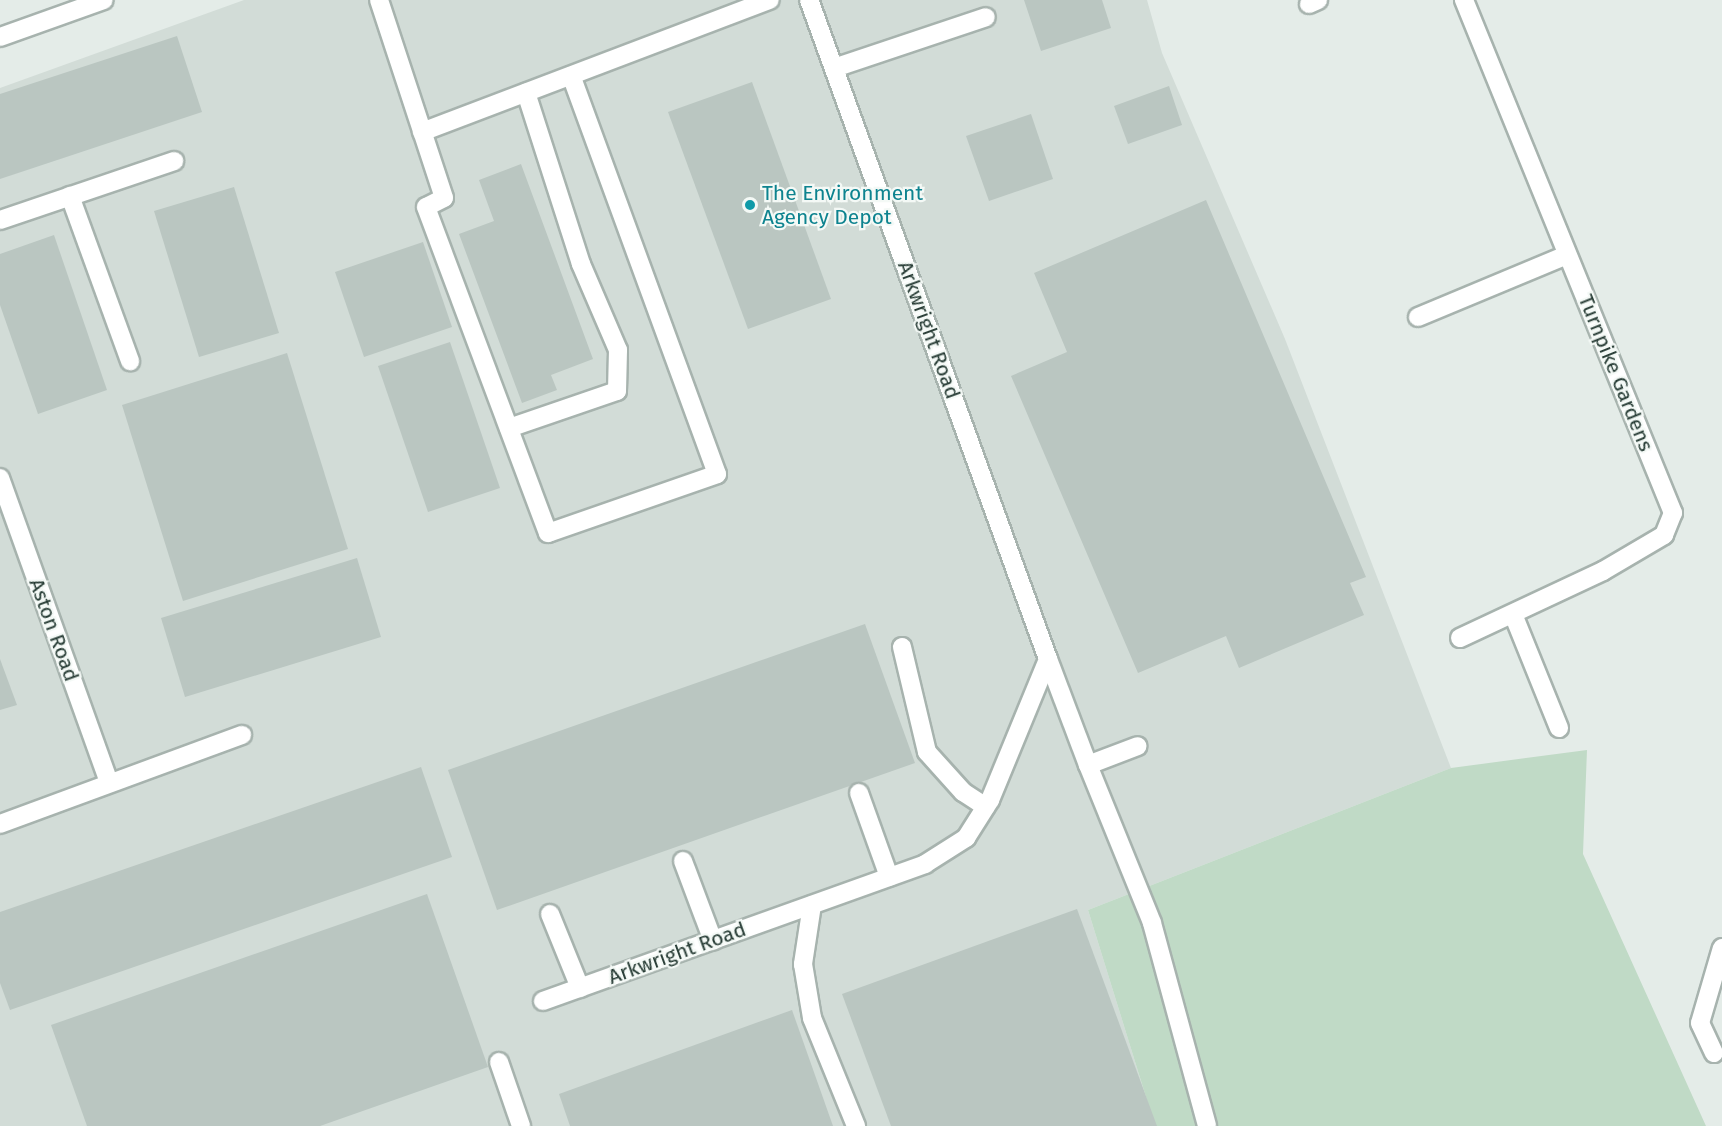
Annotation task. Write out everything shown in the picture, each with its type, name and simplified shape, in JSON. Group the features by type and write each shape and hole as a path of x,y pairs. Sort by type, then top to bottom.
{"street":[{"path":"0,37 104,0"},
{"path":"379,0 444,198 426,207 548,532 717,474 571,76"},
{"path":"422,132 770,0"},
{"name":"Arkwright Road","path":"809,0 1048,659 1152,923 1207,1126"},
{"name":"Turnpike Gardens","path":"1460,638 1513,614 1664,535 1673,513 1464,0"},
{"path":"834,68 986,17"},
{"path":"509,428 617,391 618,350 581,264 526,93"},
{"path":"0,220 174,161"},
{"path":"70,196 130,361"},
{"path":"1418,317 1567,255"},
{"name":"Aston Road","path":"0,478 109,782"},
{"path":"1513,614 1559,728"},
{"path":"902,647 927,752 963,792 986,807"},
{"name":"Arkwright Road","path":"543,1001 925,864 966,838 986,807 1048,659"},
{"path":"0,824 242,735"},
{"path":"1088,765 1138,746"},
{"path":"859,793 889,877"},
{"path":"682,861 713,940"},
{"path":"812,905 803,964 812,1018 856,1126"},
{"path":"550,914 580,988"},
{"path":"1714,1053 1700,1023 1722,948"},
{"path":"499,1062 521,1126"}],"shaded area":[{"path":"244,0 1147,0 1162,53 1285,339 1451,768 1088,910 1155,1126 0,1126 0,88"}],"green space":[{"path":"1587,750 1583,854 1706,1126 1155,1126 1088,910 1451,768"}],"building":[{"path":"1024,0 1102,0 1111,28 1041,51"},
{"path":"177,36 202,112 0,179 0,94"},
{"name":"The Environment Agency Depot","path":"752,82 831,299 748,329 668,112"},
{"path":"1169,86 1182,125 1128,144 1114,106"},
{"path":"1031,114 1053,179 989,201 966,136"},
{"path":"521,164 593,359 551,375 557,390 522,403 459,234 494,221 479,180"},
{"path":"234,187 279,333 199,357 154,211"},
{"path":"1206,200 1366,577 1350,583 1364,615 1239,668 1226,636 1138,673 1011,376 1067,352 1034,273"},
{"path":"54,235 107,390 38,414 0,305 0,254"},
{"path":"423,242 452,327 364,357 335,272"},
{"path":"450,342 500,488 428,512 378,366"},
{"path":"287,353 348,549 183,601 122,405"},
{"path":"357,558 381,637 185,697 161,618"},
{"path":"865,624 915,763 497,910 448,770"},
{"path":"0,659 17,705 0,710"},
{"path":"421,767 452,857 10,1010 0,983 0,912"},
{"path":"427,894 488,1067 320,1126 87,1126 51,1025"},
{"path":"1077,909 1157,1126 891,1126 842,994"},
{"path":"792,1010 833,1126 570,1126 559,1094"}],"place":[{"name":"The Environment Agency Depot","path":"750,205"}]}
